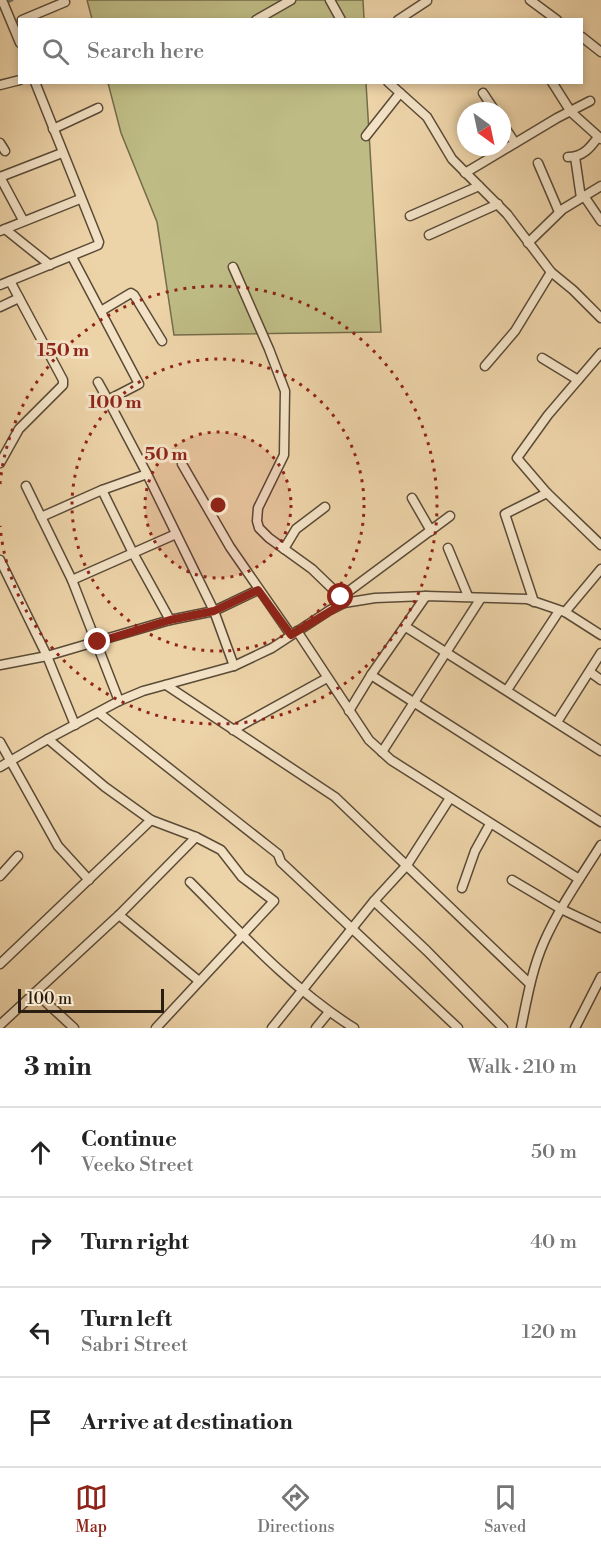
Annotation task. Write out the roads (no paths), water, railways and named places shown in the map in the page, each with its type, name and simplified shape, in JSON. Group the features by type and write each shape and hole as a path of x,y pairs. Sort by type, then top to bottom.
{"street":[{"path":"2,0 6,9 18,21"},
{"path":"260,18 291,0"},
{"path":"331,0 340,18"},
{"path":"531,0 554,18"},
{"path":"401,18 427,1"},
{"path":"25,18 65,2"},
{"path":"583,38 601,52"},
{"path":"0,85 18,80"},
{"path":"0,285 72,257 98,245 99,242 36,84"},
{"path":"553,84 571,111 599,138 589,149 572,157 582,197 601,221"},
{"path":"366,136 395,86 427,117 452,159 498,204 550,272 573,290 601,318"},
{"path":"483,93 489,102"},
{"path":"465,173 590,101"},
{"path":"53,129 98,108"},
{"path":"511,137 515,143"},
{"path":"23,220 0,177 62,153"},
{"path":"538,163 559,212"},
{"path":"410,216 479,186"},
{"path":"528,243 559,212 601,186"},
{"path":"50,265 2,230 80,198"},
{"path":"429,235 498,204"},
{"path":"72,257 139,384 108,400"},
{"path":"233,267 274,359 285,391 284,454 257,513 260,528 269,538 312,569 343,600 426,596 526,599 562,611 601,635"},
{"path":"485,366 515,331 550,272"},
{"path":"0,463 27,419 63,385 63,380 10,281"},
{"path":"101,311 131,293 162,341"},
{"path":"0,307 19,298"},
{"path":"601,353 548,415 517,458 547,493 601,545"},
{"path":"542,358 578,380"},
{"path":"98,382 147,474 214,611 234,666"},
{"path":"182,464 230,548 258,590 294,633 369,740 391,760 579,879"},
{"path":"41,517 102,490 147,474"},
{"path":"26,486 72,580 119,701"},
{"path":"102,490 170,620"},
{"path":"534,602 505,514 547,493"},
{"path":"412,498 431,531"},
{"path":"284,549 296,529 325,507"},
{"path":"0,767 119,701 166,684 234,666 272,648 343,600 450,516"},
{"path":"72,580 176,534"},
{"path":"448,548 468,596"},
{"path":"0,560 47,656 75,725"},
{"path":"507,690 562,611 601,570"},
{"path":"0,665 47,656 170,620 214,611 258,590"},
{"path":"349,711 426,596"},
{"path":"382,752 481,598"},
{"path":"406,627 601,751"},
{"path":"557,722 601,653"},
{"path":"590,672 601,680"},
{"path":"371,675 601,822"},
{"path":"233,730 327,678"},
{"path":"166,684 334,797 530,984"},
{"path":"99,713 278,854 281,862 458,1028"},
{"path":"48,739 105,787 151,820 196,837 221,850 242,877 274,901 156,1028"},
{"path":"0,742 58,846 89,880"},
{"path":"272,1028 351,927 407,865 450,798"},
{"path":"0,964 151,820"},
{"path":"462,888 475,851 490,824"},
{"path":"0,1025 119,915 196,837"},
{"path":"521,1028 530,984 544,943 561,909 601,845"},
{"path":"0,876 18,856"},
{"path":"512,880 561,909 601,928"},
{"path":"190,882 303,991 354,1028"},
{"path":"374,901 503,1028"},
{"path":"119,915 199,981"},
{"path":"575,1028 601,977"},
{"path":"36,993 74,1028"},
{"path":"316,1028 329,1012"}],"waterway":[{"path":"4,3 12,0"}]}
